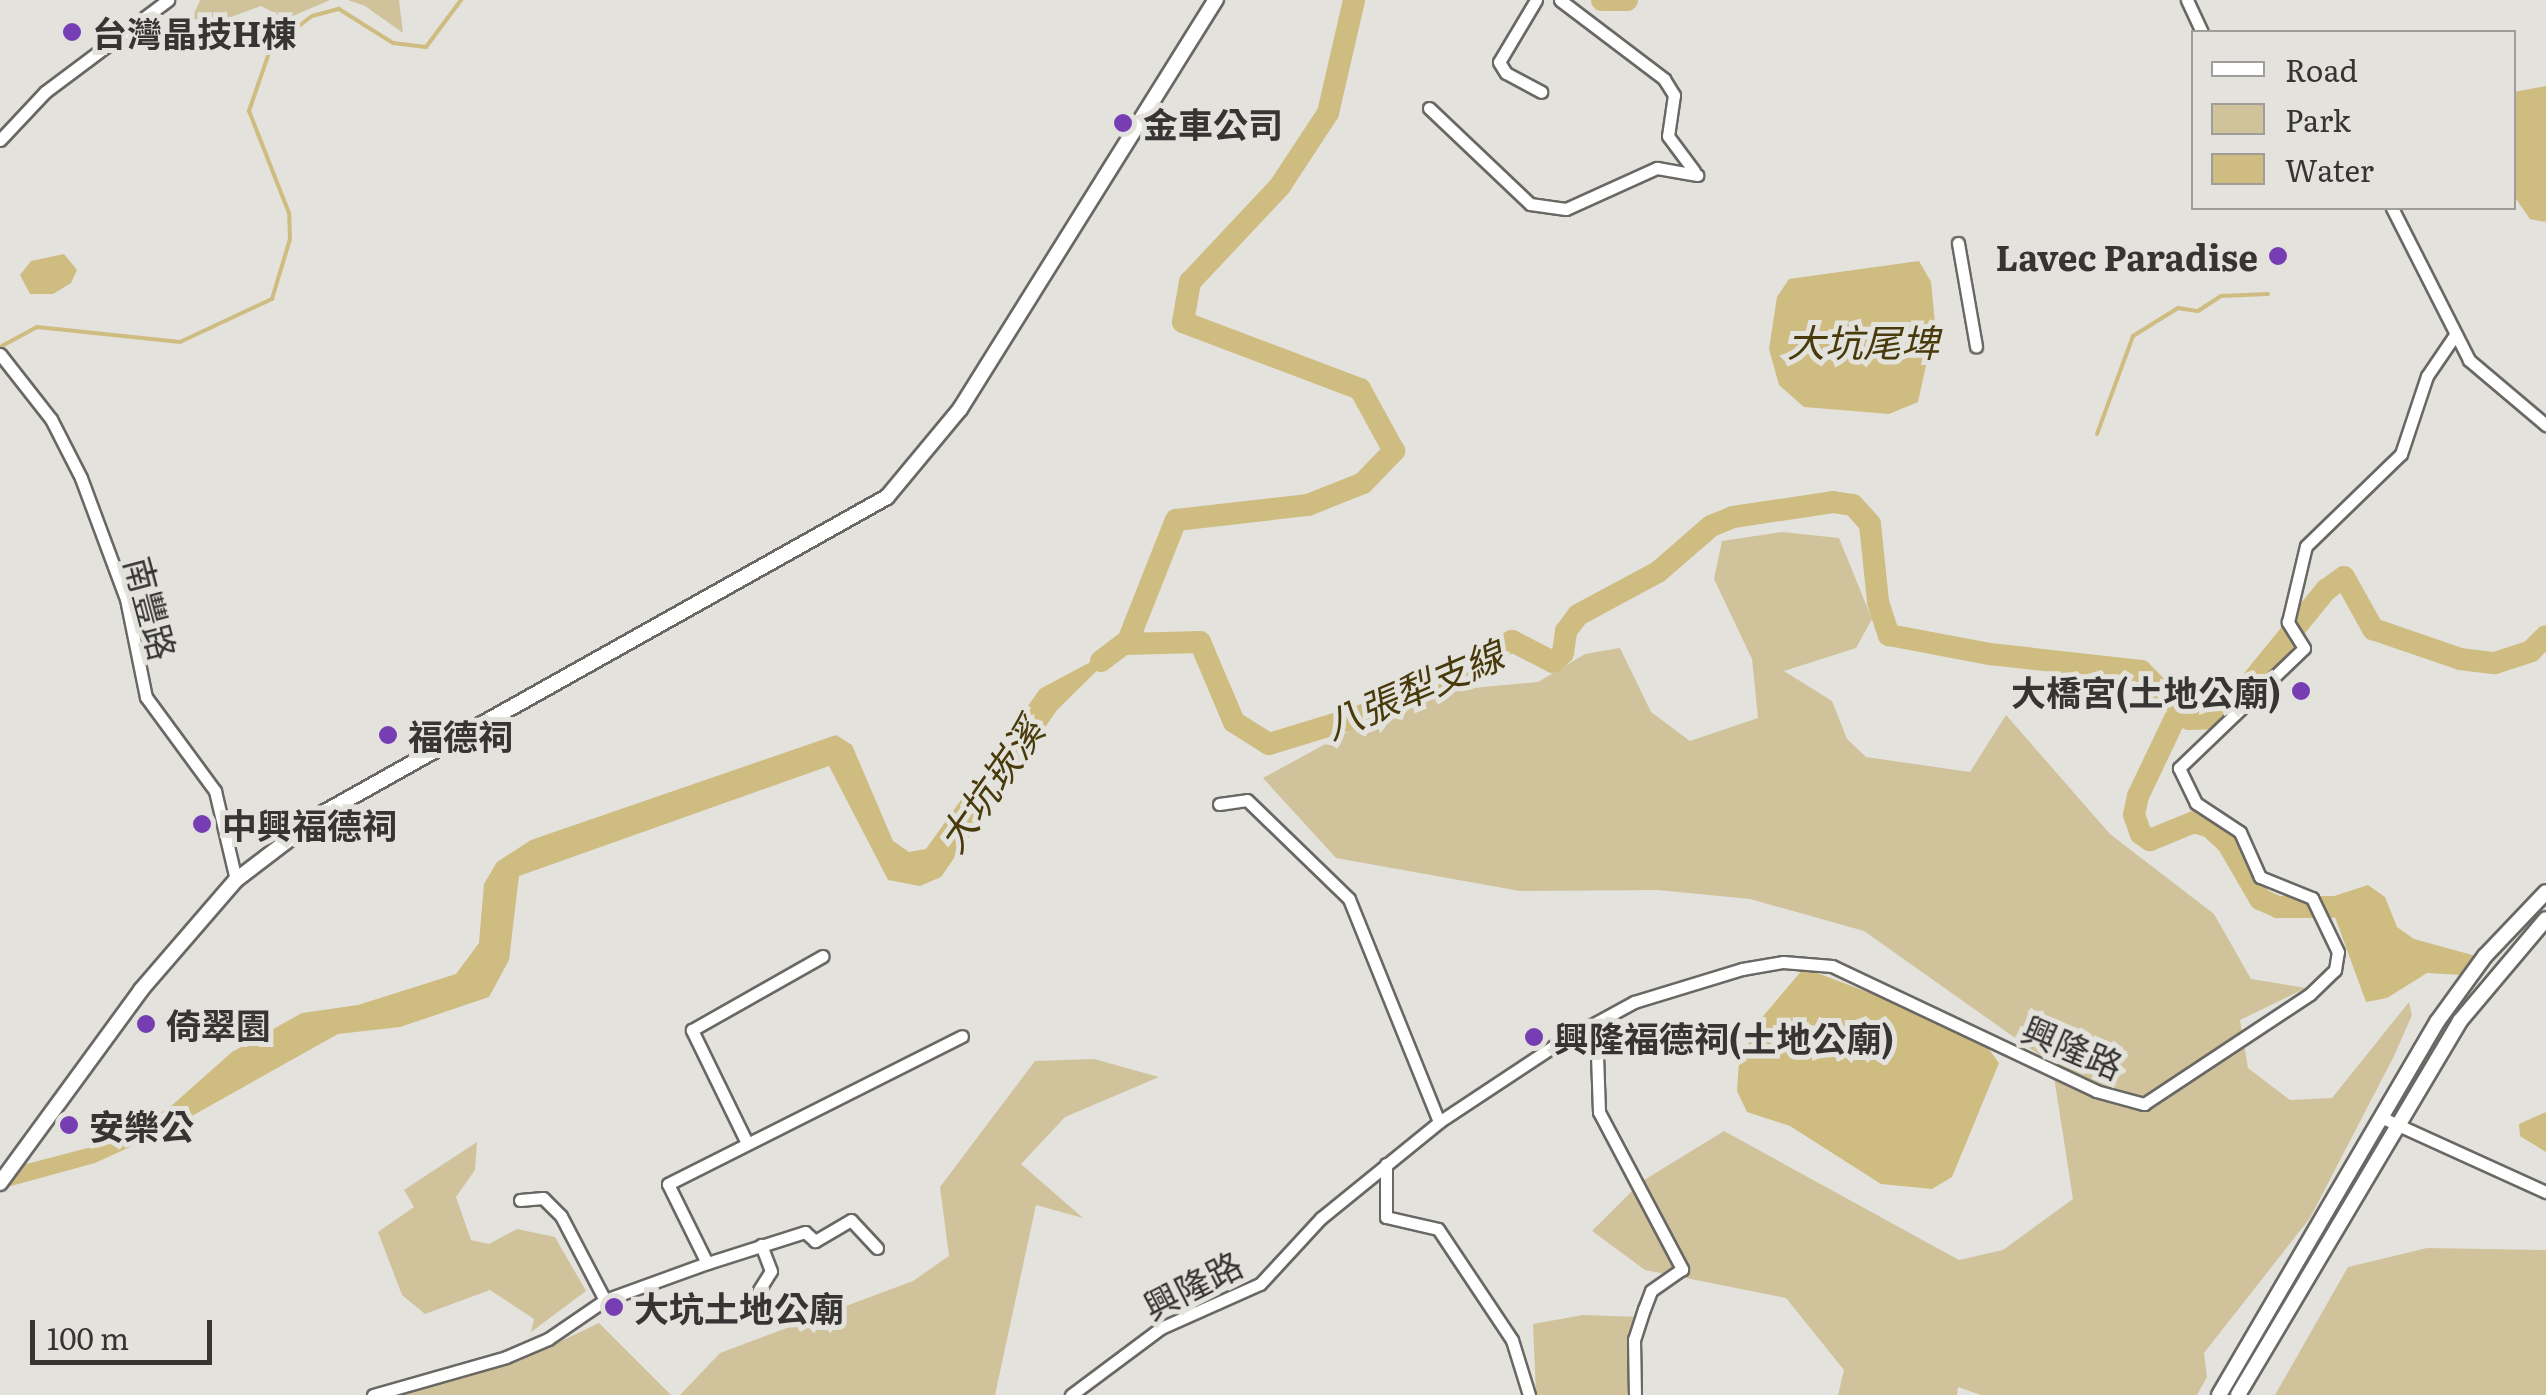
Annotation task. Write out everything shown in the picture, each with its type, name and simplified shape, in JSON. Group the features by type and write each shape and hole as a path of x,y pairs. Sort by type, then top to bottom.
{"street":[{"path":"0,140 44,92 168,0"},
{"path":"0,1183 141,990 236,880 326,812 887,497 960,409 1216,0"},
{"path":"1536,0 1499,62 1506,73 1541,92"},
{"path":"1429,108 1530,204 1566,209 1657,168 1697,174 1668,136 1674,94 1664,79 1560,0"},
{"path":"2187,0 2201,30"},
{"path":"2393,210 2455,336 2494,386 2546,425"},
{"path":"1958,243 1976,346"},
{"name":"興隆路","path":"1071,1395 1161,1328 1260,1284 1321,1218 1440,1122 1557,1044 1634,1002 1742,968 1783,962 1832,966 2096,1091 2144,1104 2322,984 2335,970 2338,952 2312,898 2260,877 2240,832 2196,803 2180,768 2304,648 2288,622 2306,546 2402,454 2427,376 2455,336"},
{"name":"南豐路","path":"0,354 51,419 82,478 126,598 146,698 215,791 236,880"},
{"path":"1218,804 1246,800 1349,899 1440,1122"},
{"path":"2219,1395 2466,980 2546,892"},
{"path":"2238,1395 2401,1128 2460,1021 2546,918"},
{"path":"746,1143 692,1030 823,956"},
{"path":"1596,1026 1599,1112 1682,1269 1651,1291 1644,1309 1634,1339 1636,1395"},
{"path":"708,1263 668,1184 962,1036"},
{"path":"2385,1119 2546,1192"},
{"path":"1386,1164 1386,1217 1438,1229 1512,1340 1529,1395"},
{"path":"520,1200 543,1198 562,1216 606,1300"},
{"path":"373,1395 506,1356 548,1338 606,1300 805,1232 815,1240 851,1220 877,1248"},
{"path":"759,1290 770,1271 761,1245"}],"green space":[{"path":"200,0 330,0 286,19 261,6 185,34"},
{"path":"348,0 399,0 403,33 365,6"},
{"path":"1782,532 1839,538 1872,619 1856,648 1784,671 1832,701 1847,739 1866,757 1970,772 2006,715 2110,834 2214,914 2251,979 2306,988 2240,1020 2248,1068 2290,1100 2332,1098 2409,1002 2412,1015 2394,1056 2310,1218 2204,1353 2207,1377 2197,1395 1981,1395 1958,1387 1957,1395 1838,1395 1844,1370 1786,1298 1645,1270 1592,1231 1641,1182 1724,1131 1959,1260 2003,1250 2073,1199 2052,1064 1864,931 1750,899 1658,890 1520,891 1336,858 1263,778 1419,693 1538,682 1585,654 1620,648 1651,712 1690,741 1758,718 1752,659 1714,579 1722,541"},
{"path":"1094,1059 1159,1077 1065,1117 1021,1164 1083,1218 1036,1205 995,1395 680,1395 720,1353 913,1281 949,1256 940,1187 1035,1061"},
{"path":"477,1142 475,1170 456,1197 471,1240 489,1244 517,1229 555,1237 586,1291 531,1332 534,1319 490,1290 425,1314 402,1295 378,1232 414,1207 404,1190"},
{"path":"2427,1248 2546,1250 2546,1395 2275,1395 2348,1267"},
{"path":"1583,1315 1642,1317 1632,1395 1536,1395 1533,1324"},
{"path":"599,1323 671,1395 389,1395 519,1361"}],"water":[{"path":"2546,86 2545,222 2530,219 2516,199 2516,92"},
{"path":"64,254 77,270 71,283 53,294 30,294 20,275 31,261"},
{"name":"大坑尾埤","path":"1919,261 1931,282 1935,324 1918,402 1889,414 1804,407 1779,385 1769,349 1777,297 1789,279"},
{"path":"1124,644 1057,710 941,877 920,886 888,880 829,766 519,876 509,960 489,997 400,1027 338,1034 165,1131 95,1163 0,1189 0,1171 99,1145 169,1108 232,1052 302,1013 358,1005 456,974 479,943 484,884 497,862 531,840 836,735 852,745 893,841 909,852 926,849 1040,689"},
{"path":"2368,885 2385,897 2397,927 2414,939 2476,956 2463,975 2427,973 2387,998 2366,1002 2328,898"},
{"path":"1804,968 1978,1034 1999,1063 1952,1177 1932,1189 1881,1184 1790,1126 1747,1112 1737,1091 1739,1061 1764,1015"},
{"path":"2546,1112 2546,1152 2520,1136 2519,1124"}],"waterway":[{"path":"0,347 37,327 180,342 272,299 290,239 289,213 249,111 271,47 312,16 339,9 393,43 426,47 461,0"},
{"name":"大坑崁溪","path":"1101,661 1128,641 1176,520 1308,505 1363,483 1394,451 1360,389 1183,322 1190,282 1280,186 1328,113 1354,0"},
{"name":"大坑崁溪","path":"1602,0 1627,0"},
{"path":"2097,434 2133,336 2178,308 2198,311 2221,296 2268,294"},
{"name":"八張犁支線","path":"1124,644 1200,642 1234,722 1269,744 1361,716 1512,641 1553,662 1563,653 1566,631 1578,615 1658,572 1711,526 1733,517 1833,502 1853,505 1870,524 1878,602 1889,635 1990,654 2141,671 2189,719 2212,718 2243,692 2326,590 2344,577 2373,629 2460,659 2495,663 2531,651 2546,636"},
{"name":"大坑崁溪","path":"2179,710 2138,796 2134,815 2141,834 2150,840 2194,822 2210,827 2228,844 2260,899 2278,907 2331,907"}],"place":[{"name":"台灣晶技H棟","path":"72,32"},
{"name":"金車公司","path":"1123,123"},
{"name":"Lavec Paradise","path":"2278,256"},
{"name":"大橋宮(土地公廟)","path":"2301,691"},
{"name":"福德祠","path":"388,735"},
{"name":"中興福德祠","path":"202,824"},
{"name":"倚翠園","path":"146,1024"},
{"name":"興隆福德祠(土地公廟)","path":"1534,1037"},
{"name":"安樂公","path":"69,1125"},
{"name":"大坑土地公廟","path":"614,1307"}]}
